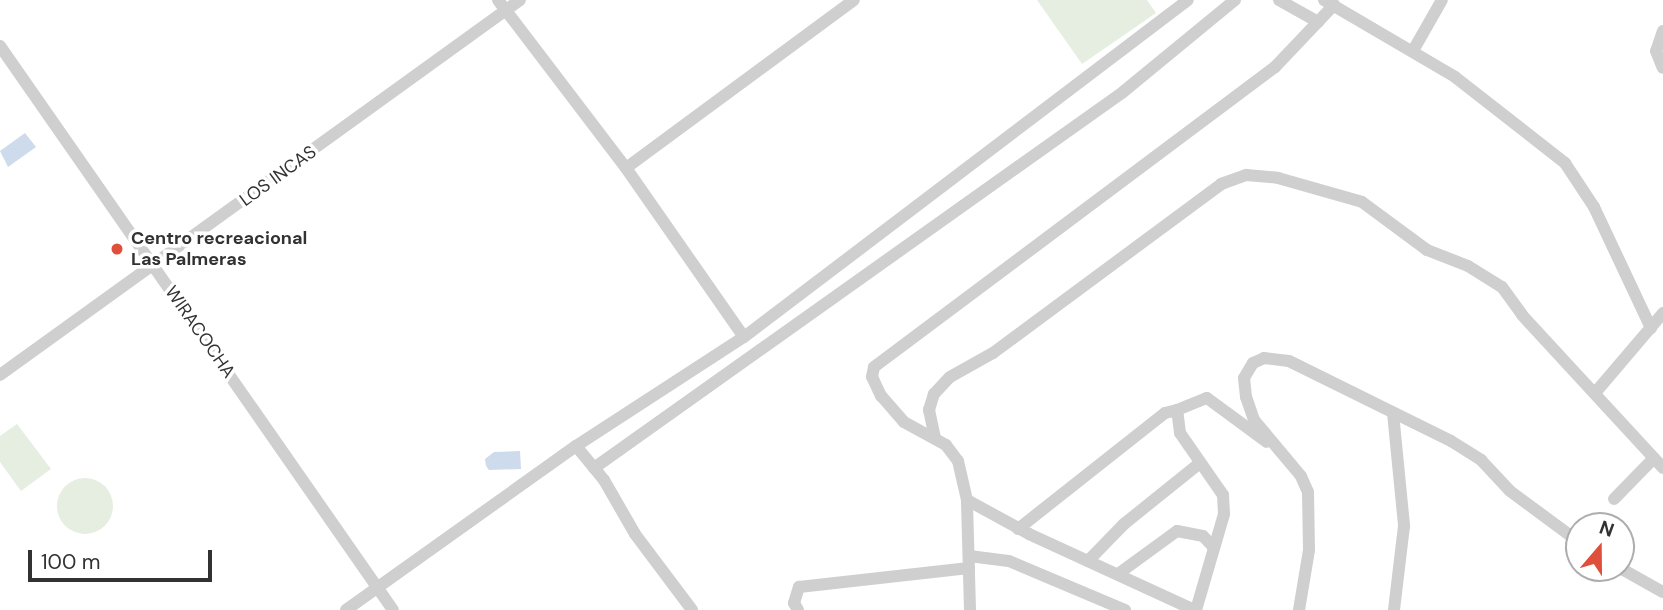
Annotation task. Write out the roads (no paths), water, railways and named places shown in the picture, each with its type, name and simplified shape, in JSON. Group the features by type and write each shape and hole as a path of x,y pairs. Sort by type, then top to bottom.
{"street":[{"name":"LOS INCAS","path":"0,375 154,265 502,5 520,0"},
{"path":"626,168 854,0"},
{"path":"346,610 576,446 744,337 1188,0"},
{"path":"594,468 1123,92 1235,0"},
{"path":"1279,0 1318,22"},
{"path":"1414,49 1442,0"},
{"path":"970,610 967,500 958,461 935,438 904,422 881,396 872,377 881,358 1275,66 1318,22 1329,3 1414,49 1515,121 1565,163 1594,207 1651,328"},
{"path":"502,5 626,168 744,337"},
{"path":"1663,31 1656,51 1663,68"},
{"name":"WIRACOCHA","path":"0,46 393,610"},
{"path":"935,438 929,410 934,394 950,377 993,353 1221,184 1246,175 1278,178 1362,202 1427,250 1468,266 1502,287 1521,315 1659,463 1614,499"},
{"path":"1595,393 1663,313"},
{"path":"1299,610 1310,550 1308,492 1301,475 1270,443 1254,420 1244,378 1253,363 1264,358 1289,361 1481,460 1510,491 1565,532"},
{"path":"1018,529 1154,421 1207,398 1270,443"},
{"path":"967,500 1018,529 1195,610 1224,514 1223,495 1176,425 1177,410"},
{"path":"1393,413 1404,526 1394,610"},
{"path":"576,446 594,468 635,534 692,610"},
{"path":"1088,561 1124,524 1200,463"},
{"path":"1118,574 1177,531 1203,536 1214,548"},
{"path":"796,609 799,587 969,562 1009,561 1125,610"},
{"path":"1635,576 1663,592"}],"water":[{"path":"25,133 36,147 8,167 0,151"},
{"path":"520,451 521,469 489,470 486,466 485,459 494,452"}],"place":[{"name":"Centro recreacional Las Palmeras","path":"117,249"}]}
